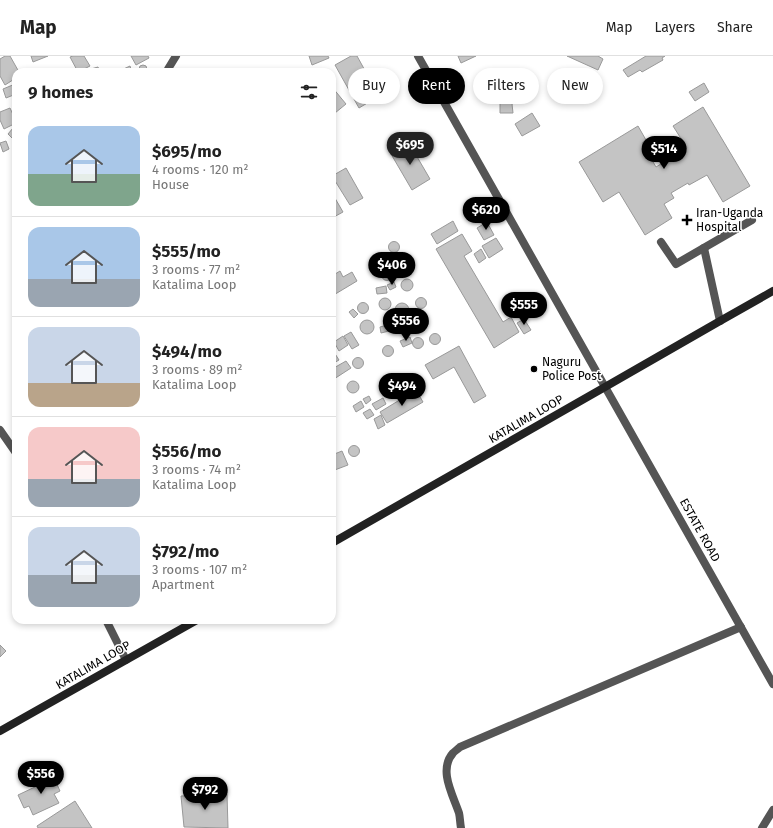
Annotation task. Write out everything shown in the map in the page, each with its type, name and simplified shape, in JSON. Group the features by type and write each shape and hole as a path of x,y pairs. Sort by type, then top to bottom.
{"street":[{"path":"169,68 176,56"},
{"name":"ESTATE ROAD","path":"418,56 773,684"},
{"path":"661,242 676,264 752,220"},
{"path":"704,248 720,320"},
{"name":"KATALIMA LOOP","path":"336,541 773,291"},
{"path":"0,430 12,447"},
{"path":"108,624 126,660"},
{"name":"KATALIMA LOOP","path":"0,732 190,624"},
{"path":"461,828 459,814 447,780 448,762 452,754 460,747 741,627"},
{"path":"762,828 773,810"}],"building":[{"path":"5,56 10,56 17,68 12,68 12,81 5,85 0,76 0,59"},
{"path":"31,56 48,56 33,62"},
{"path":"84,56 90,66 86,68 76,68 70,57"},
{"path":"131,56 148,56 149,58 136,65"},
{"path":"309,56 328,56 329,58 312,65"},
{"path":"351,56 357,56 364,68 348,68 348,88 335,65"},
{"path":"458,56 476,56 461,63"},
{"path":"567,56 598,56 603,59 599,68 594,68"},
{"path":"646,56 665,56 662,58 663,60 642,72 640,70 628,77 623,70"},
{"path":"141,65 145,65 147,67 139,68"},
{"path":"704,83 709,92 695,101 689,92"},
{"path":"12,85 12,96 6,98 3,89"},
{"path":"336,92 346,104 336,112"},
{"path":"357,104 366,104 359,108"},
{"path":"500,104 512,104 513,113 500,113"},
{"path":"703,107 750,186 723,202 707,175 689,185 688,183 671,193 674,198 664,204 672,218 645,235 619,192 603,202 579,162 638,126 646,140 642,143 656,167 687,148 673,126"},
{"path":"10,108 12,112 12,125 4,129 0,120 0,112"},
{"path":"532,113 540,126 522,136 515,124"},
{"path":"12,129 12,138 8,134"},
{"path":"6,141 9,149 3,152 0,143"},
{"path":"409,143 430,179 412,190 391,154"},
{"path":"346,168 363,198 350,205 336,182 336,174"},
{"path":"336,200 343,212 336,216"},
{"path":"453,221 458,231 437,244 431,234"},
{"path":"487,222 494,235 484,240 477,228"},
{"path":"462,234 472,251 464,256 503,322 511,317 519,332 494,348 436,249"},
{"path":"496,238 503,249 489,258 482,246"},
{"path":"392,242 396,242 398,243 398,251 392,252 389,249 389,245"},
{"path":"481,249 486,258 479,263 474,254"},
{"path":"385,270 389,270 391,271 391,279 385,280 382,277 382,273"},
{"path":"340,271 343,277 352,272 357,281 336,294 336,274"},
{"path":"409,279 412,280 412,290 405,291 402,290 401,283 402,280"},
{"path":"394,282 396,287 390,290 387,285"},
{"path":"386,286 387,293 377,294 376,288"},
{"path":"383,298 387,298 391,304 387,310 383,310 379,306 379,302"},
{"path":"419,298 423,298 425,299 425,307 419,308 416,305 416,301"},
{"path":"361,303 365,303 367,304 367,312 361,313 358,310 358,306"},
{"path":"399,303 405,303 409,307 409,313 405,317 399,317 395,313 395,307"},
{"path":"353,309 358,314 354,318 349,312"},
{"path":"421,317 425,317 427,318 427,326 421,327 418,324 418,320"},
{"path":"524,319 531,330 524,334 517,323"},
{"path":"367,320 372,322 374,327 372,332 367,334 362,332 360,327 362,322"},
{"path":"404,322 408,322 410,323 410,331 404,332 401,329 401,325"},
{"path":"395,323 397,329 381,333 380,327"},
{"path":"351,332 359,345 352,349 344,336"},
{"path":"433,334 437,334 439,335 439,343 433,344 430,341 430,337"},
{"path":"343,336 348,345 339,351 336,346 336,341"},
{"path":"410,337 412,343 403,347 400,341"},
{"path":"416,338 420,338 422,339 422,347 416,348 413,345 413,341"},
{"path":"386,346 390,346 392,347 392,355 386,356 383,353 383,349"},
{"path":"459,346 486,396 474,403 454,367 433,379 425,365"},
{"path":"356,358 360,358 362,359 362,367 356,368 353,365 353,361"},
{"path":"346,361 351,368 336,378 336,367"},
{"path":"355,381 358,382 358,392 351,393 348,392 347,385 348,382"},
{"path":"416,390 423,402 387,423 380,412"},
{"path":"369,396 371,400 366,404 363,399"},
{"path":"383,398 386,404 376,410 372,404"},
{"path":"361,401 364,407 356,412 353,406"},
{"path":"370,409 374,415 367,419 363,413"},
{"path":"381,415 385,425 378,429 374,419"},
{"path":"352,446 356,446 358,447 358,455 352,456 349,453 349,449"},
{"path":"342,451 348,465 336,470 336,453"},
{"path":"0,645 6,651 0,657"},
{"path":"45,773 49,780 54,778 60,791 54,794 59,803 33,815 29,806 24,808 18,795 35,787 31,781"},
{"path":"227,794 228,828 184,827 181,796"},
{"path":"75,801 92,828 38,828 37,826"}],"place":[{"name":"Iran-Uganda Hospital","path":"687,220"},
{"name":"Naguru Police Post","path":"534,369"}]}
